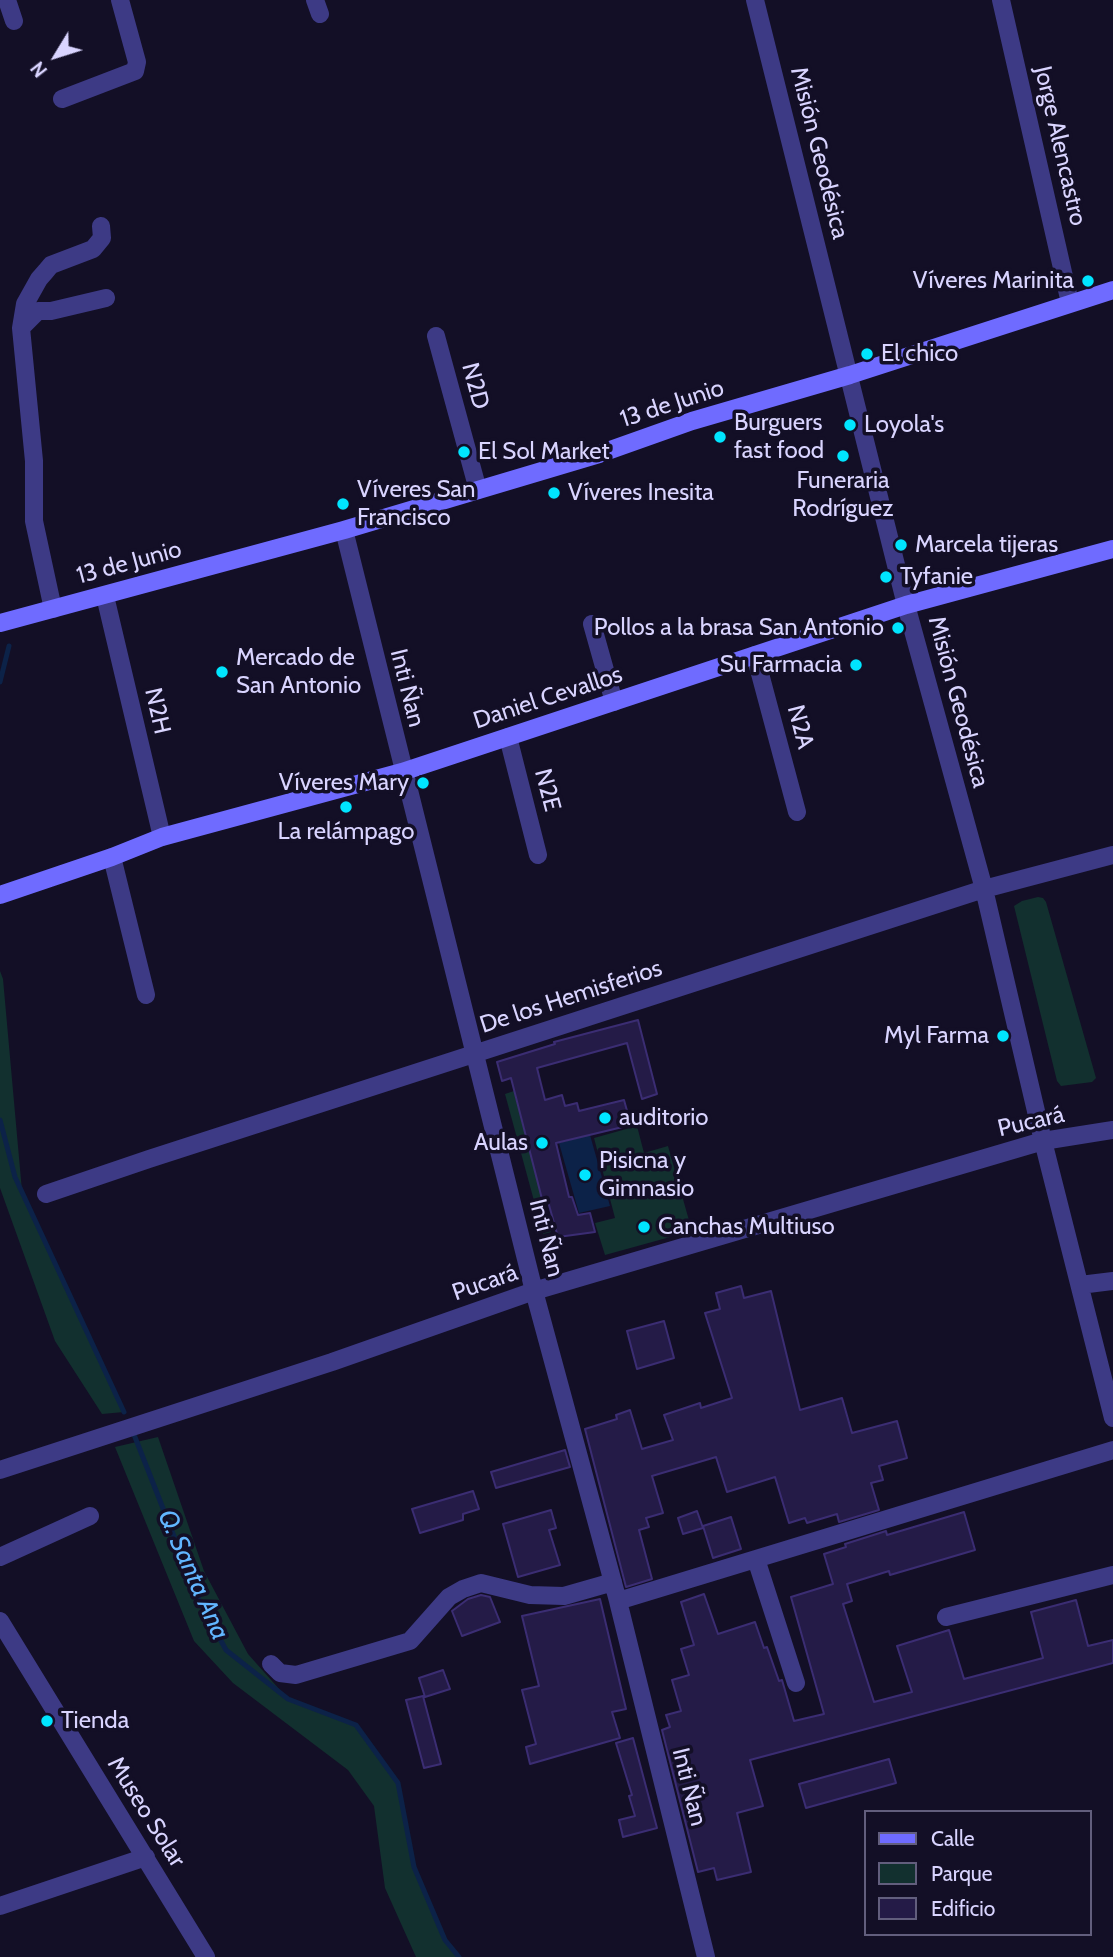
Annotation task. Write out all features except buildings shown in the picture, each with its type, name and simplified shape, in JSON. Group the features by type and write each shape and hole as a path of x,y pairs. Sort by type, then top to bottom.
{"street":[{"path":"7,0 14,21"},
{"path":"62,99 135,71 137,62 120,0"},
{"name":"Misión Geodésica","path":"755,0 906,605 984,890 1043,1141 1113,1418"},
{"name":"Jorge Alencastro","path":"1001,0 1070,303"},
{"path":"52,610 34,521 34,461 21,328 25,304 39,279 51,265 93,250 102,238 101,226"},
{"name":"13 de Junio","path":"0,623 344,530 599,454 692,421 850,376 1113,290"},
{"path":"21,328 38,311 51,311 106,298"},
{"name":"N2D","path":"436,336 478,490"},
{"name":"Inti Ñan","path":"344,530 402,772 534,1291 613,1581 706,1957"},
{"name":"Daniel Cevallos","path":"0,895 162,837 402,772 906,605 1113,549"},
{"name":"N2H","path":"105,596 162,837"},
{"path":"593,624 614,702"},
{"name":"N2A","path":"755,655 797,812"},
{"name":"N2E","path":"508,737 538,855"},
{"name":"De los Hemisferios","path":"46,1194 149,1158 984,890 1113,855"},
{"path":"112,857 146,995"},
{"name":"Pucará","path":"0,1470 332,1362 534,1291 1043,1141 1113,1130"},
{"path":"1080,1285 1113,1281"},
{"path":"618,1601 1113,1450"},
{"path":"0,1557 90,1516"},
{"path":"756,1559 796,1683"},
{"path":"946,1617 1113,1575"},
{"path":"271,1664 280,1673 296,1675 410,1641 449,1597 481,1583 530,1595 564,1596 613,1581"},
{"name":"Museo Solar","path":"0,1621 7,1651 146,1857 206,1957"},
{"path":"0,1906 146,1857"}],"green space":[{"path":"1038,897 1046,902 1096,1078 1092,1082 1061,1086 1057,1081 1014,906"},
{"path":"0,971 3,979 22,1191 124,1412 102,1414 55,1341 0,1188"},
{"path":"514,1091 551,1232 543,1234 505,1094"},
{"path":"637,1126 644,1153 668,1146 692,1231 605,1255 595,1223 615,1218 594,1138"},
{"path":"158,1437 204,1571 248,1654 288,1699 356,1725 398,1783 414,1867 445,1940 459,1957 416,1957 385,1888 374,1806 348,1770 233,1683 194,1641 115,1447"}],"water":[{"name":"Pisicna y Gimnasio","path":"590,1135 610,1206 579,1213 559,1143"}],"waterway":[{"name":"Q. Santa Ana","path":"0,682 9,646"},
{"name":"Q. Santa Ana","path":"0,1120 15,1177 124,1412"},
{"name":"Q. Santa Ana","path":"133,1432 199,1600 226,1650 288,1699 356,1725 398,1783 414,1867 445,1940 459,1957"}],"place":[{"name":"Víveres Marinita","path":"1088,281"},
{"name":"El chico","path":"867,354"},
{"name":"Loyola's","path":"850,425"},
{"name":"Burguers fast food","path":"720,437"},
{"name":"El Sol Market","path":"464,452"},
{"name":"Funeraria Rodríguez","path":"843,456"},
{"name":"Víveres Inesita","path":"554,493"},
{"name":"Víveres San Francisco","path":"343,504"},
{"name":"Marcela tijeras","path":"901,545"},
{"name":"Tyfanie","path":"886,577"},
{"name":"Pollos a la brasa San Antonio","path":"898,628"},
{"name":"Su Farmacia","path":"856,665"},
{"name":"Mercado de San Antonio","path":"222,672"},
{"name":"Víveres Mary","path":"423,783"},
{"name":"La relámpago","path":"346,807"},
{"name":"Myl Farma","path":"1003,1036"},
{"name":"auditorio","path":"605,1118"},
{"name":"Aulas","path":"542,1143"},
{"name":"Pisicna y Gimnasio","path":"585,1175"},
{"name":"Canchas Multiuso","path":"644,1227"},
{"name":"Tienda","path":"47,1721"}]}
